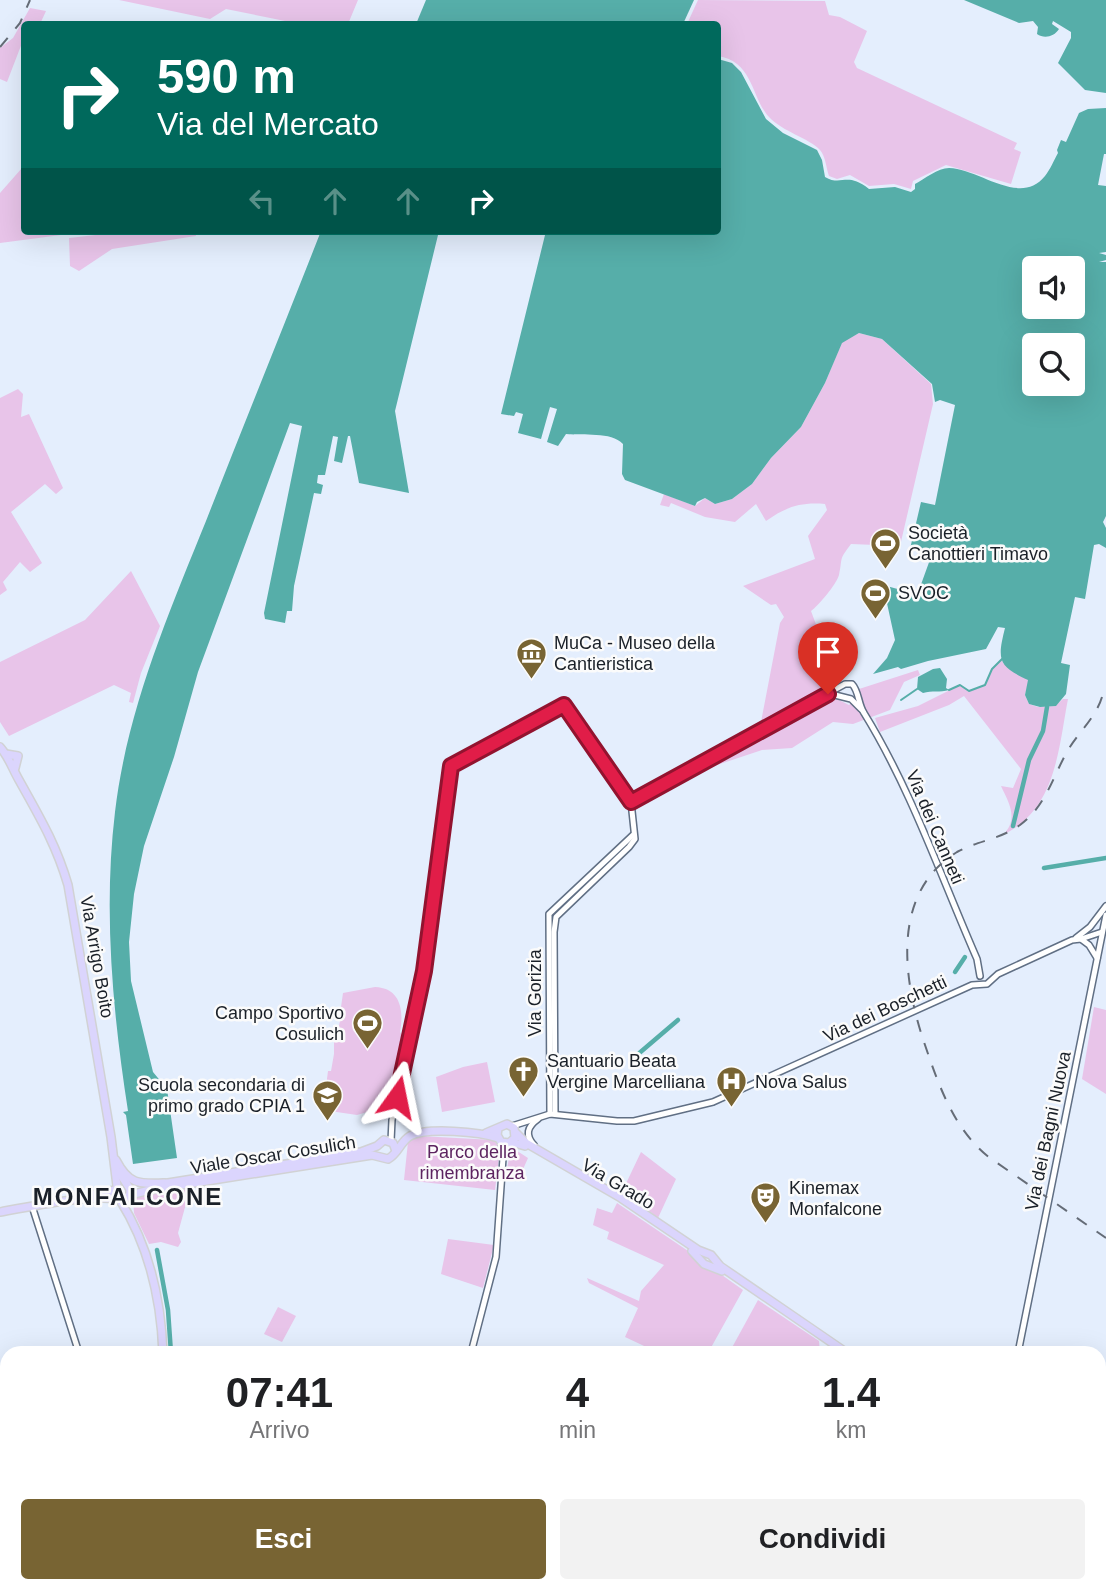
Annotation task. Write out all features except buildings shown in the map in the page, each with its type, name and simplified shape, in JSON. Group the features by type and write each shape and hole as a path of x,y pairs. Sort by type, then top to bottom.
{"main road":[{"name":"Via Arrigo Boito","path":"10,759 46,826 68,885 114,1158 123,1192"},
{"path":"379,1156 377,1146 404,1141 412,1135 422,1133 485,1134 504,1124 515,1130 505,1141 498,1129"},
{"name":"Via Grado","path":"515,1130 540,1151 621,1198 830,1346"},
{"name":"Via Grado","path":"485,1134 525,1146 630,1208 837,1346"},
{"name":"Viale Oscar Cosulich","path":"123,1192 372,1155 388,1159 393,1157 391,1144"},
{"name":"Viale Oscar Cosulich","path":"123,1192 361,1152 377,1146"},
{"path":"114,1158 131,1180 139,1183 164,1183"},
{"path":"0,1212 123,1192 154,1280 162,1320 163,1346"}],"street":[{"path":"631,802 847,683 856,688 857,694 848,698 828,694"},
{"path":"842,687 848,698"},
{"name":"Via dei Canneti","path":"857,694 862,709 897,774 984,977"},
{"name":"Via dei Canneti","path":"848,698 862,709"},
{"path":"391,1144 390,1130 424,971 451,766 564,705 631,802 634,834"},
{"name":"Via Gorizia","path":"549,1114 549,914 631,840 634,834"},
{"name":"Via Gorizia","path":"549,1114 556,918 629,848 635,839 634,834"},
{"name":"Via dei Boschetti","path":"1079,939 1106,906"},
{"name":"Via dei Bagni Nuova","path":"1019,1346 1106,915"},
{"path":"1090,927 1097,927 1102,932"},
{"name":"Via dei Boschetti","path":"549,1114 634,1121 720,1099 972,985 984,977 1001,973 1079,939 1102,932"},
{"path":"1079,939 1089,946 1097,958"},
{"path":"515,1130 526,1121 549,1114"},
{"path":"540,1151 529,1139 528,1131 533,1123 549,1114"},
{"path":"473,1346 496,1257 505,1141"},
{"path":"32,1206 77,1346"}],"green space":[{"path":"119,0 358,0 349,21 285,21 226,9 210,19"},
{"path":"698,0 825,1 829,15 840,17 867,31 854,62 857,68 1017,143 1014,149 1021,152 1011,184 946,165 913,181 911,189 894,184 869,186 850,175 837,179 829,176 820,150 769,117 739,65 721,57 721,21 688,21"},
{"path":"30,8 46,11 41,21 23,21"},
{"path":"21,24 21,46 7,82 0,79 0,48 13,38"},
{"path":"21,169 21,235 61,235 0,243 0,193"},
{"path":"96,235 196,236 112,249 79,271 70,266 69,238"},
{"path":"859,333 882,339 931,384 933,404 900,546 851,544 843,557 834,584 811,611 839,686 761,722 780,623 784,617 776,604 771,605 743,586 815,559 808,536 827,510 825,504 794,506 766,521 756,504 735,522 705,517 671,503 669,507 660,505 664,494 695,506 705,498 715,504 732,499 752,484 771,458 801,427 825,383 842,342"},
{"path":"18,389 23,394 21,417 29,414 63,488 56,494 45,484 11,512 42,563 30,572 20,562 3,582 7,590 0,595 0,398"},
{"path":"131,571 160,626 141,673 133,703 129,702 131,693 114,685 9,736 0,722 0,662 85,620"},
{"path":"1002,659 1003,663 1029,680 1025,695 1029,704 1038,707 1055,706 1063,699 1068,699 1057,758 1044,794 1021,824 1003,835 1012,817 1001,786 1013,788 1021,769 964,696 949,705 880,732 875,718 918,706 960,685 969,691 985,685 992,669"},
{"path":"918,670 920,675 904,682 890,710 853,724 833,722 792,748 762,750 714,766 712,760 828,699 837,699 849,705 859,697 859,689"},
{"name":"Campo Sportivo Cosulich","path":"384,988 395,996 401,1009 400,1032 403,1037 399,1054 402,1057 390,1111 377,1109 357,1115 323,1110 343,993"},
{"path":"1094,1007 1106,1010 1106,1094 1082,1079"},
{"path":"487,1062 495,1102 442,1112 436,1077"},
{"name":"Parco della rimembranza","path":"419,1136 494,1140 500,1149 495,1190 404,1180 408,1142"},
{"path":"511,1147 528,1158 522,1181 505,1180"},
{"path":"641,1152 676,1179 658,1218 634,1199 621,1194"},
{"path":"190,1189 178,1233 181,1242 178,1247 161,1242 149,1244 134,1213 133,1197 149,1192"},
{"path":"617,1203 694,1255 702,1268 712,1268 743,1290 712,1346 644,1346 625,1337 638,1308 589,1283 587,1278 639,1301 641,1291 664,1265 607,1239 609,1232 593,1225 597,1208 612,1213"},
{"path":"448,1239 494,1245 483,1288 441,1274"},
{"path":"758,1300 819,1341 819,1346 733,1346"},
{"path":"278,1307 296,1316 282,1342 264,1334"}],"shaded area":[{"path":"426,0 694,0 684,21 417,21"},
{"path":"964,0 1106,0 1106,93 1085,90 1058,63 1071,38 1071,32 1053,21 1052,24 1059,29 1046,37 1037,34 1038,27 1033,21 1019,23"},
{"path":"721,60 732,63 741,72 766,119 783,133 817,150 825,177 836,181 855,181 869,189 895,187 911,192 915,189 915,184 945,168 961,170 1012,187 1035,185 1049,171 1061,140 1066,142 1079,113 1088,109 1106,108 1106,154 1098,185 1106,186 1106,252 1099,253 1106,255 1106,260 1099,262 1106,262 1106,516 1103,522 1106,528 1106,548 1099,544 1094,545 1085,599 1075,597 1061,663 1070,665 1066,694 1056,706 1040,707 1029,704 1025,695 1028,680 1005,666 1002,661 1001,648 1005,628 998,627 986,649 873,674 887,658 895,640 883,585 912,593 919,590 932,554 910,549 921,502 935,505 955,405 940,400 935,402 932,384 882,339 859,333 842,343 825,383 801,427 771,458 752,484 732,499 715,504 705,498 695,506 625,480 622,474 623,444 611,437 566,434 558,446 547,442 557,409 550,407 541,439 518,433 523,414 516,412 514,416 501,414 545,235 721,235"},
{"path":"319,235 438,235 395,411 409,493 359,483 350,436 342,463 334,461 338,437 333,436 325,475 318,475 317,483 323,485 321,494 314,493 294,586 292,611 287,611 285,623 265,619 264,613 302,426 290,423 198,672 174,757 144,846 134,894 129,942 131,981 153,1072 167,1089 177,1158 133,1164 126,1115 123,1112 128,1111 111,963 111,850 129,737 164,627"},
{"path":"940,668 947,679 946,688 949,690 923,693 917,689 918,677"}],"waterway":[{"path":"949,690 960,685 969,691 985,685 992,669 1002,659"},
{"path":"901,700 917,689"},
{"path":"1013,826 1029,760 1043,731 1047,707"},
{"path":"1044,868 1106,858"},
{"path":"955,972 965,957"},
{"path":"637,1055 678,1020"},
{"path":"157,1250 168,1310 171,1346"}],"railway":[{"path":"0,47 20,23 30,0"},
{"path":"1102,697 1092,718 1068,750 1043,800 1029,817 1005,834 957,852 935,869 921,890 912,914 908,967 917,1020 942,1091 957,1121 977,1147 990,1158 1106,1238"},
{"path":"504,735 516,730"}],"place":[{"name":"Società Canottieri Timavo","path":"885,570"},
{"name":"SVOC","path":"875,620"},
{"name":"MuCa - Museo della Cantieristica","path":"531,680"},
{"name":"Campo Sportivo Cosulich","path":"367,1050"},
{"name":"Santuario Beata Vergine Marcelliana","path":"524,1098"},
{"name":"Nova Salus","path":"732,1109"},
{"name":"Scuola secondaria di primo grado CPIA 1","path":"328,1122"},
{"name":"Kinemax Monfalcone","path":"766,1225"}],"district":[{"name":"MONFALCONE","path":"128,1196"}],"route":[{"path":"397,1097 424,971 451,766 564,705 631,802 828,694"}]}
